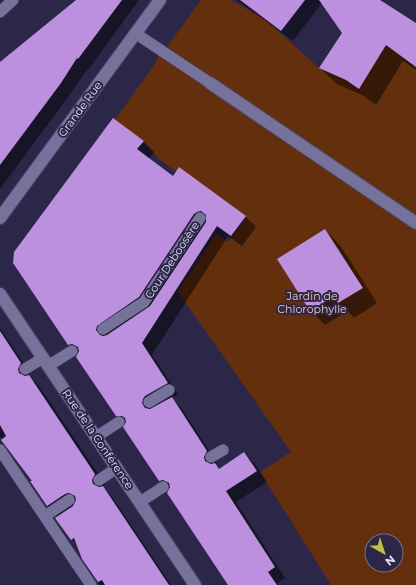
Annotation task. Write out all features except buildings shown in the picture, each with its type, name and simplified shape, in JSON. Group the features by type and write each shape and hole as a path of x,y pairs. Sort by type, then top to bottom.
{"street":[{"name":"Grande Rue","path":"0,218 160,0"},
{"path":"210,83 416,223"},
{"name":"Rue de la Conférence","path":"0,294 195,585"}],"lane":[{"path":"0,12 13,0"},
{"path":"135,33 210,83"},
{"name":"Cour Deboosère","path":"104,329 144,302 200,218"},
{"path":"25,369 46,362 72,350"},
{"path":"149,402 169,390"},
{"path":"96,437 119,422"},
{"path":"0,450 91,585"},
{"path":"211,457 223,450"},
{"path":"99,480 117,468"},
{"path":"140,502 163,487"},
{"path":"45,516 69,500"}],"green space":[{"name":"Jardin de Chlorophylle","path":"201,0 231,0 266,20 319,68 346,80 358,89 386,45 416,67 416,585 331,585 260,472 291,452 178,292 216,234 228,242 244,221 160,160 141,138 111,125 155,64 162,50 165,50"}]}
